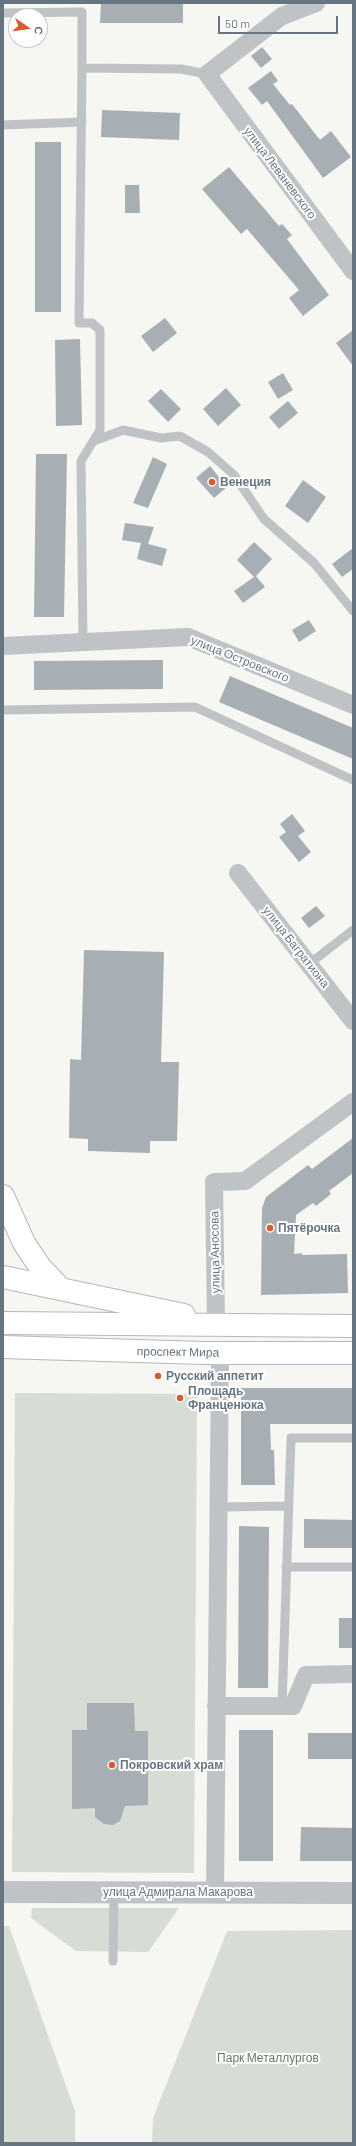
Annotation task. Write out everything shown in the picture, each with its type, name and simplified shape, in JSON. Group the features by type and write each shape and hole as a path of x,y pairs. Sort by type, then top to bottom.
{"main road":[{"path":"3,1196 24,1243 40,1267 61,1289"},
{"path":"3,1277 224,1324"},
{"path":"3,1323 353,1326"},
{"name":"проспект Мира","path":"3,1347 220,1353 353,1353"}],"street":[{"path":"206,74 282,16 316,3"},
{"name":"улица Леваневского","path":"206,74 353,271"},
{"name":"улица Островского","path":"3,646 188,637 353,705"},
{"name":"улица Багратиона","path":"238,873 353,1021"},
{"name":"улица Аносова","path":"224,1324 214,1182 245,1181 353,1102"},
{"path":"215,1892 220,1353"},
{"path":"216,1706 293,1706 306,1675 353,1674"},
{"name":"улица Адмирала Макарова","path":"3,1892 353,1893"}],"lane":[{"path":"3,13 83,7 79,323 92,323 100,330 100,430 81,461 82,642"},
{"path":"82,68 181,69 206,74"},
{"path":"3,125 82,122"},
{"path":"94,441 123,430 162,438 180,436 208,452 234,475 264,519 314,563 353,611"},
{"path":"3,710 195,707 353,780"},
{"path":"309,964 353,930"},
{"path":"282,1706 291,1438 353,1438"},
{"path":"219,1506 288,1506"},
{"path":"286,1567 353,1566"},
{"path":"113,1962 114,1892"}],"green space":[{"path":"15,1393 197,1394 194,1873 12,1872"},
{"path":"32,1908 179,1908 148,1952 76,1951 31,1918"},
{"path":"3,1926 9,1926 75,2111 75,2143 3,2143"},
{"name":"Парк Металлургов","path":"353,1930 353,2143 152,2143 153,2118 227,1931"}],"building":[{"path":"101,3 183,3 183,23 100,23"},
{"path":"262,47 272,59 261,68 251,56"},
{"path":"271,71 278,81 273,84 290,105 292,104 320,140 331,131 351,157 323,178 267,101 262,105 248,88"},
{"path":"102,110 180,113 179,140 101,137"},
{"path":"35,142 61,142 61,312 35,312"},
{"path":"229,167 279,226 282,224 292,235 287,239 329,295 303,316 289,298 299,290 247,229 241,234 202,189"},
{"path":"125,185 139,185 140,213 125,213"},
{"path":"165,318 177,333 153,352 141,336"},
{"path":"353,330 353,366 336,343"},
{"path":"80,339 82,425 56,426 55,340"},
{"path":"283,373 293,390 278,399 268,382"},
{"path":"226,388 241,405 218,426 203,409"},
{"path":"161,389 181,409 168,422 148,401"},
{"path":"288,401 298,413 279,429 269,417"},
{"path":"36,454 67,454 64,617 34,617"},
{"path":"153,457 167,464 148,508 133,503"},
{"name":"Венеция","path":"210,466 227,487 214,498 196,478"},
{"path":"303,480 326,497 308,523 285,506"},
{"path":"125,523 154,527 148,544 167,549 162,566 137,559 141,543 122,540"},
{"path":"254,542 272,559 256,576 265,587 243,603 234,591 254,577 237,560"},
{"path":"353,548 353,569 342,577 332,564"},
{"path":"309,620 316,631 299,642 292,630"},
{"path":"163,660 163,689 34,690 34,661"},
{"path":"230,676 353,728 353,759 219,702"},
{"path":"292,814 305,831 298,836 311,852 299,862 279,837 286,832 280,824"},
{"path":"316,906 325,916 309,928 301,918"},
{"path":"84,950 164,952 161,1062 179,1062 177,1141 150,1141 150,1153 88,1151 88,1139 69,1138 70,1059 81,1060"},
{"path":"353,1138 353,1173 329,1191 331,1194 316,1206 313,1203 296,1215 294,1254 347,1254 348,1293 261,1295 262,1208 266,1197 308,1165 312,1169"},
{"path":"241,1388 353,1388 353,1424 270,1424 271,1450 274,1450 275,1485 241,1485"},
{"path":"304,1519 353,1520 353,1548 304,1548"},
{"path":"239,1526 269,1527 268,1688 238,1688"},
{"path":"339,1618 353,1618 353,1648 339,1648"},
{"path":"87,1703 134,1703 135,1731 148,1731 148,1805 125,1806 120,1821 113,1825 104,1824 95,1817 95,1808 72,1809 72,1730 87,1730"},
{"path":"239,1730 273,1730 273,1861 239,1861"},
{"path":"308,1733 353,1733 353,1759 308,1759"},
{"path":"301,1827 353,1828 353,1861 300,1861"}],"place":[{"name":"Венеция","path":"212,482"},
{"name":"Пятёрочка","path":"270,1228"},
{"name":"Русский аппетит","path":"158,1376"},
{"name":"Площадь Франценюка","path":"180,1398"},
{"name":"Покровский храм","path":"112,1765"}]}
